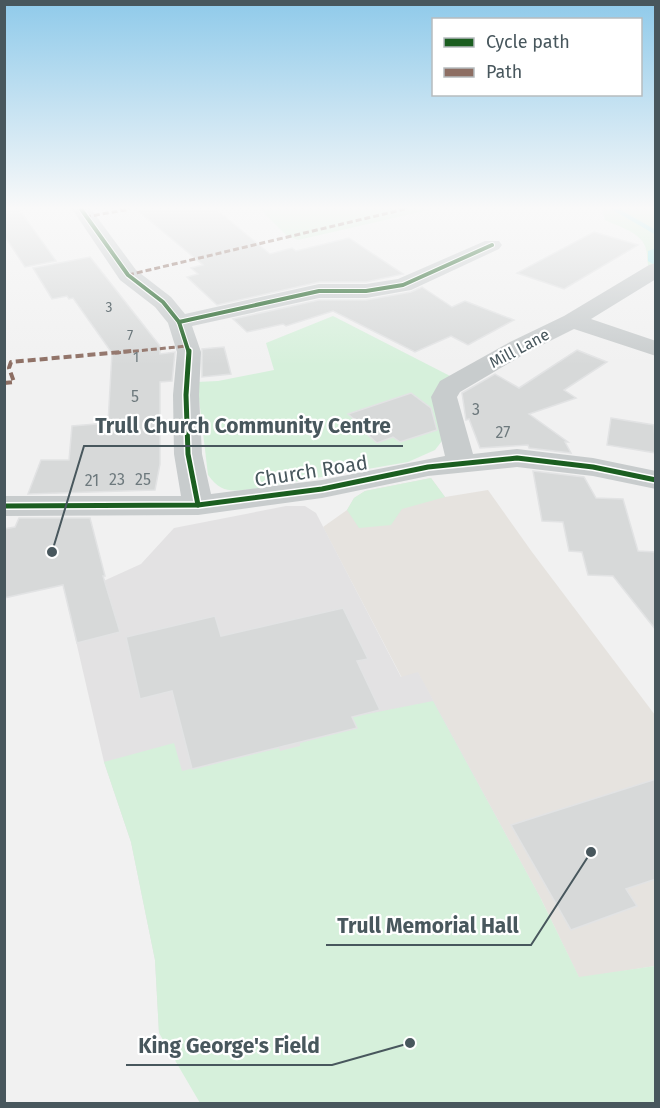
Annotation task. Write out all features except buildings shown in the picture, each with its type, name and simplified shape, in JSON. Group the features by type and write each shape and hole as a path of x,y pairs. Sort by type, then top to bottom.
{"street":[{"path":"118,261 128,275 163,302 179,322 189,352 186,395 188,454 198,505"},
{"path":"179,322 319,291 366,291 403,285 461,261"},
{"name":"Mill Lane","path":"461,462 444,398 449,387 519,347 573,321 653,270"},
{"path":"573,321 656,350"},
{"name":"Church Road","path":"4,506 198,505 322,489 428,466 517,458 593,467 656,480"}],"shaded area":[{"path":"431,478 445,497 488,490 655,715 655,966 579,978 541,899 418,673 402,678 323,527 347,510 354,498 365,491"},
{"path":"286,506 305,506 316,513 401,677 418,672 541,899 159,1033 155,960 131,842 104,762 66,598 141,564 174,528"}],"green space":[{"path":"647,261 655,261 655,277 649,267"},
{"path":"333,316 454,378 445,437 435,450 408,462 253,489 228,490 218,485 208,475 197,382 218,381 274,370 266,343"},
{"path":"431,478 445,497 402,509 391,525 359,528 347,510 354,498 365,491"},
{"path":"433,701 541,899 579,977 655,966 655,1103 200,1103 159,1033 155,960 131,842 104,762 174,743 182,771 279,748 280,751 300,746 300,743 356,728 352,717"}],"waterway":[{"path":"651,261 656,264"}],"marked path":[{"path":"128,275 188,261"},
{"path":"4,383 14,382 9,368 11,362 187,346"}],"cycle path":[{"path":"118,261 128,275 163,302 179,322 189,352 186,395 188,454 198,505"},
{"path":"179,322 319,291 366,291 403,285 461,261"},
{"path":"4,506 198,505 322,489 428,467 517,458 593,467 656,480"}],"place":[{"name":"Trull Church Community Centre","path":"52,552"},
{"name":"Trull Memorial Hall","path":"591,852"},
{"name":"King George's Field","path":"410,1043"}]}
